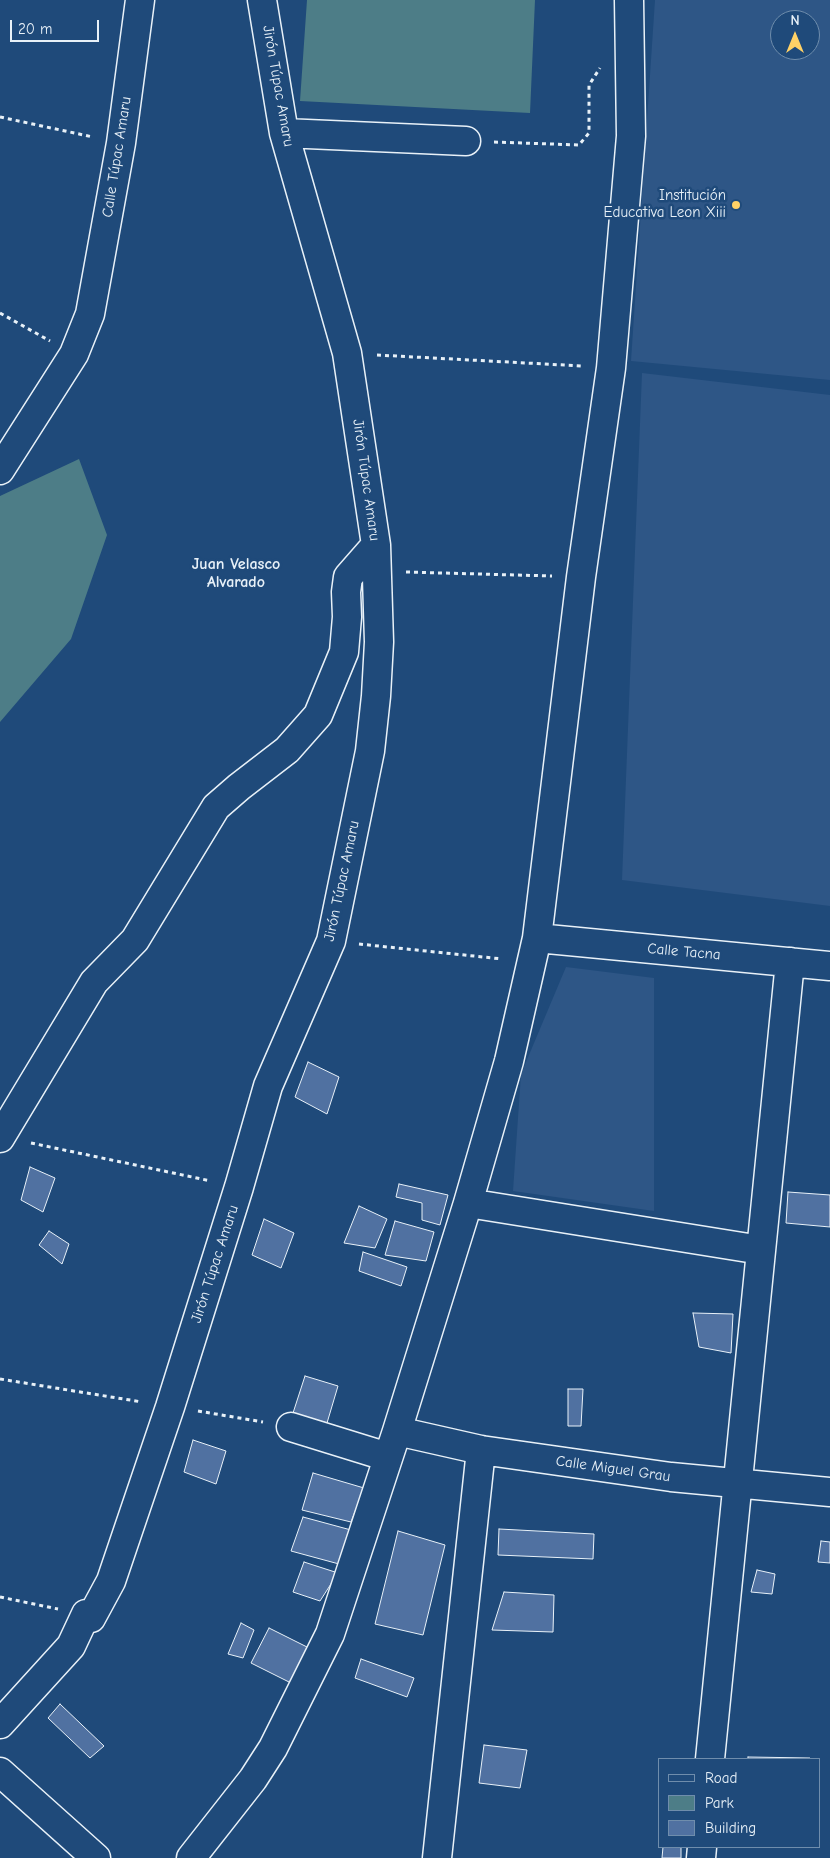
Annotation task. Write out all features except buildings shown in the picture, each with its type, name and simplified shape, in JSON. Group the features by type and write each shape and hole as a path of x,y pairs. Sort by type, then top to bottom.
{"street":[{"name":"Calle Túpac Amaru","path":"0,470 74,354 90,314 121,143 140,0"},
{"name":"Jirón Túpac Amaru","path":"0,1724 71,1646 86,1614 91,1618 111,1581 170,1407 268,1086 331,941 370,751 379,642 376,544 347,353 284,133 262,0"},
{"path":"191,1858 253,1779 273,1748 330,1634 388,1456 398,1431 468,1203 509,1061 537,938 581,577 610,368 630,136 629,0"},
{"path":"284,133 466,141"},
{"path":"0,1137 94,982 135,940 216,807 238,787 287,750 318,715 344,652 348,618 346,592 348,576 376,544"},
{"name":"Calle Tacna","path":"537,938 830,966"},
{"path":"710,1758 790,962"},
{"path":"468,1203 761,1250"},
{"path":"291,1427 388,1456"},
{"name":"Calle Miguel Grau","path":"398,1431 481,1450 672,1477 830,1492"},
{"path":"437,1858 481,1450"},
{"path":"0,1772 96,1858"}],"path":[{"path":"466,141 579,145 589,133 589,85 603,62"},
{"path":"0,117 121,143"},
{"path":"0,313 74,354"},
{"path":"347,353 610,368"},
{"path":"378,571 581,577"},
{"path":"331,941 510,959"},
{"path":"0,1137 239,1186"},
{"path":"0,1597 86,1614"}],"shaded area":[{"name":"Institución Educativa Leon Xiii","path":"655,0 830,0 830,380 631,361"},
{"path":"642,373 830,395 830,906 622,880"},
{"path":"566,967 654,978 654,1211 513,1191 521,1074"}],"green space":[{"path":"307,0 535,0 530,113 300,101"},
{"path":"79,459 107,535 71,639 0,722 0,496"}],"place":[{"name":"Institución Educativa Leon Xiii","path":"736,205"}],"district":[{"name":"Juan Velasco Alvarado","path":"236,573"}]}
